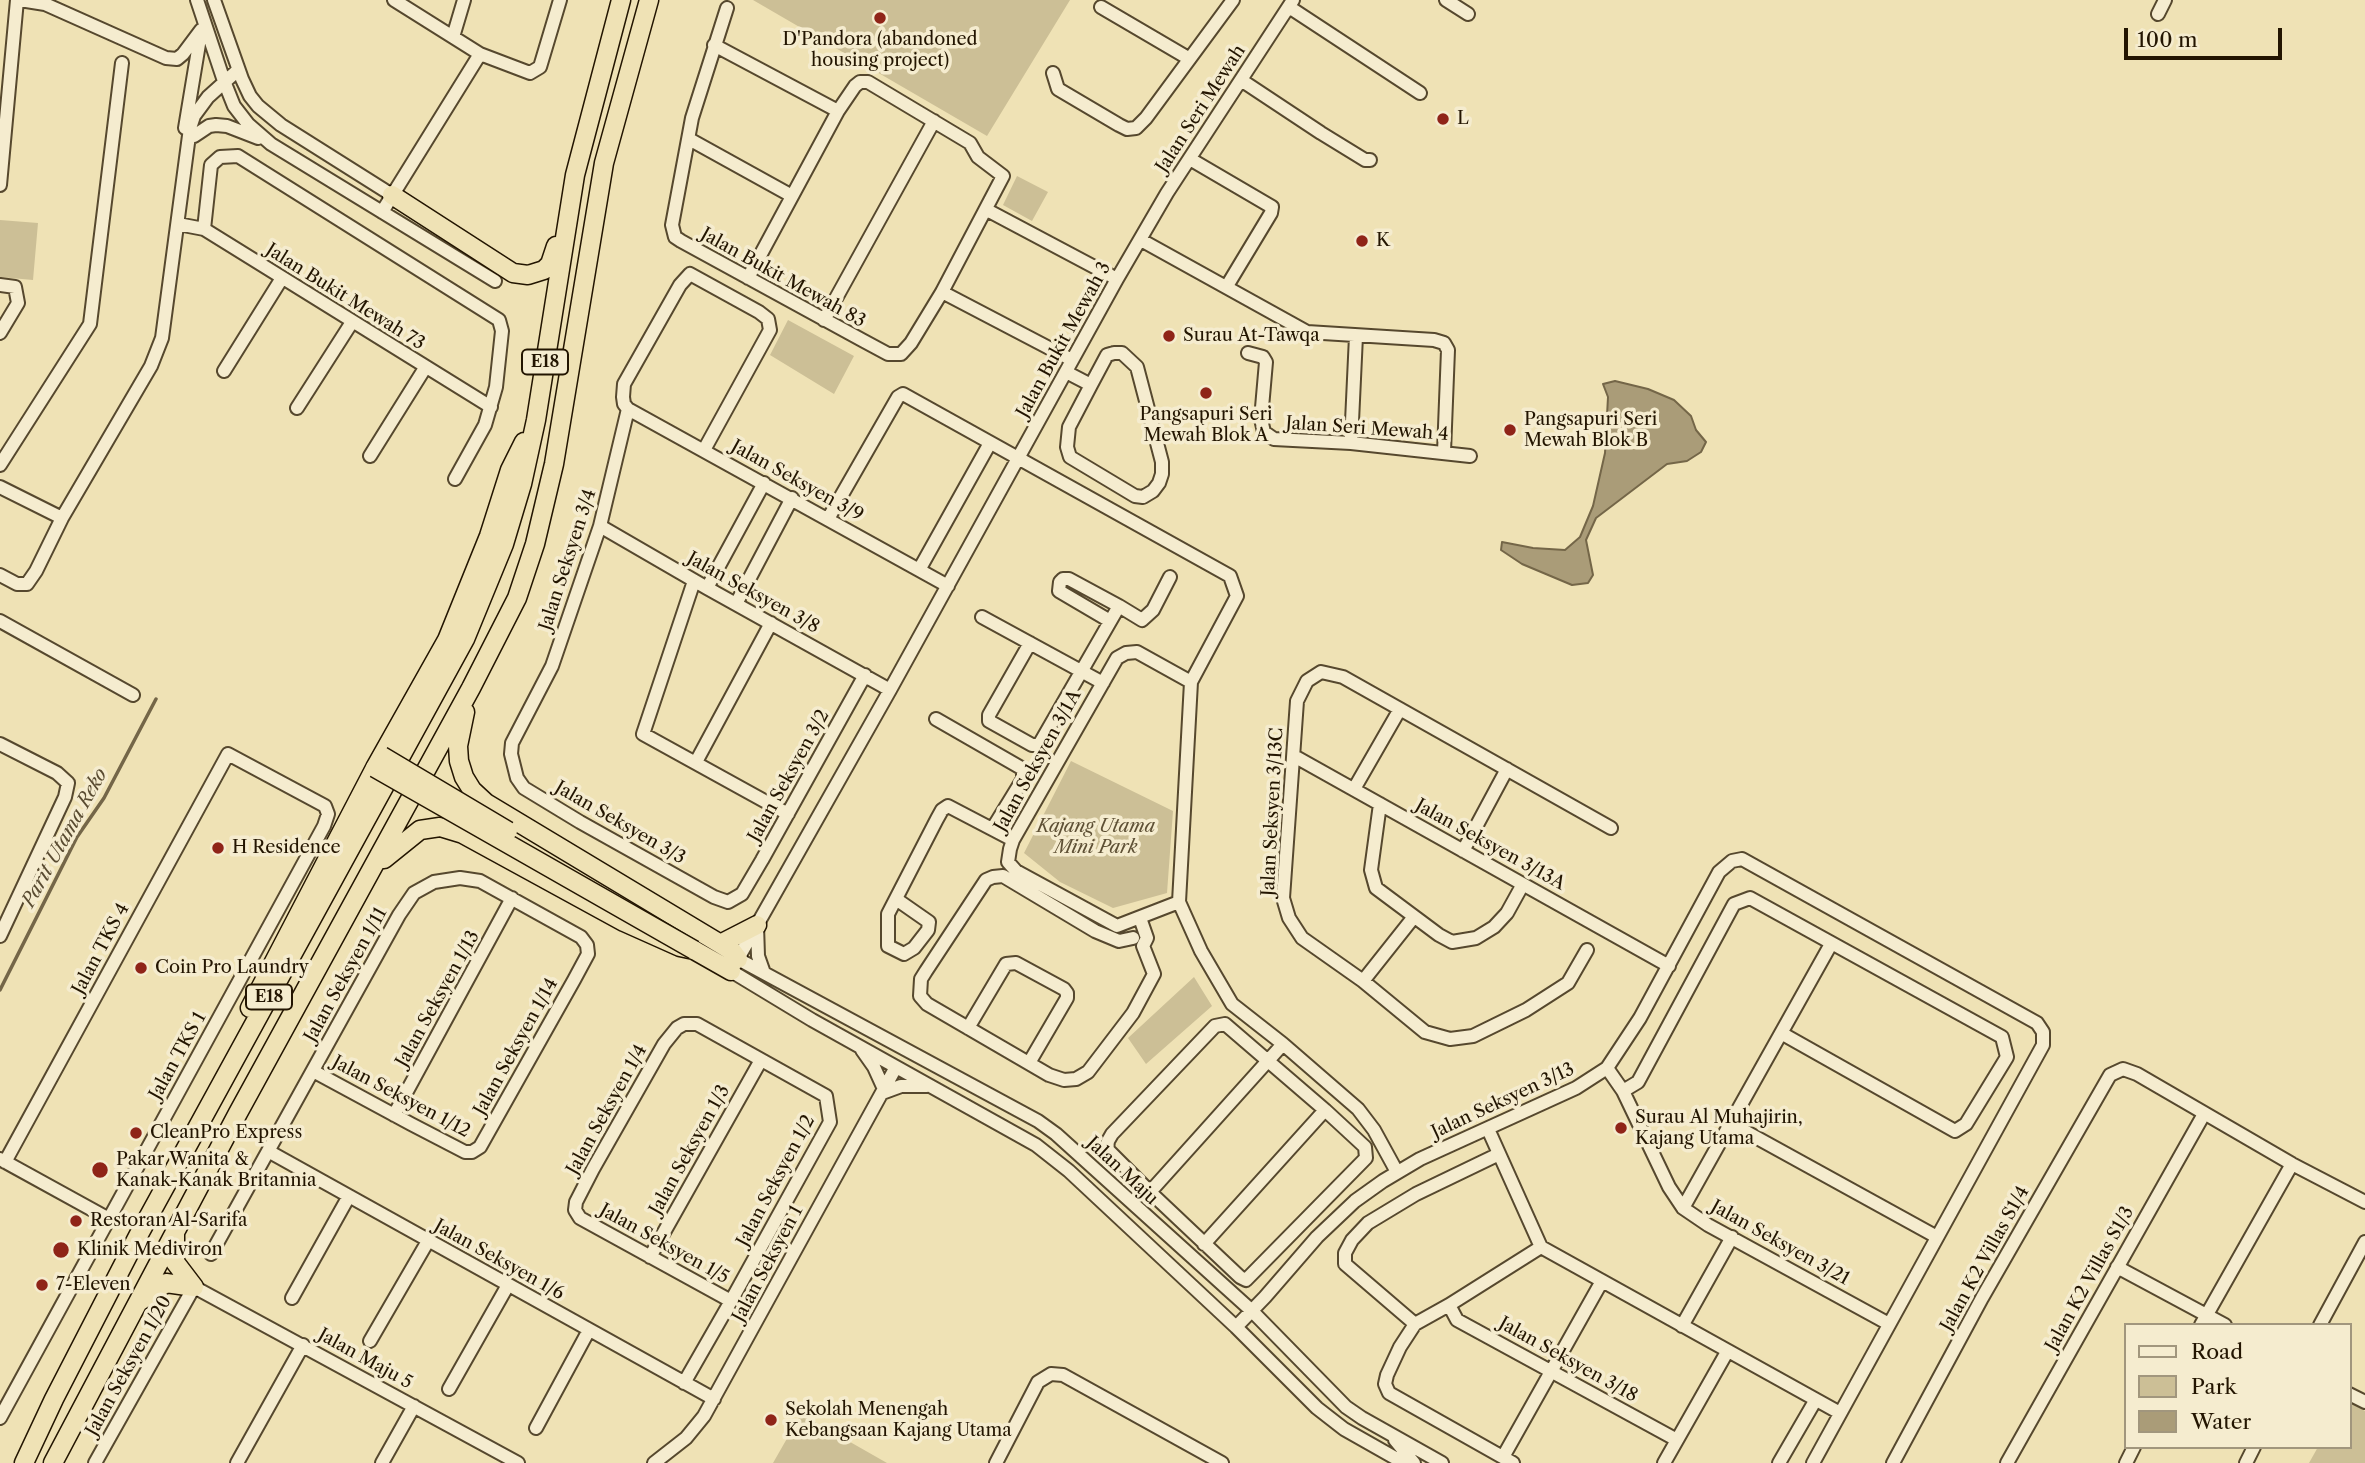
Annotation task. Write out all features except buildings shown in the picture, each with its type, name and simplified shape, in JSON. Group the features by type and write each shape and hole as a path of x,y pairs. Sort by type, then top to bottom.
{"highway":[{"name":"E18","path":"24,1463 113,1285 200,1122 465,639 504,544 522,484 536,420 575,175 621,0"},
{"name":"E18","path":"53,1463 136,1303 471,688 517,598 535,544 554,464 604,163 649,0"},
{"path":"392,195 513,273 527,275 544,270 550,264 563,205 575,175"},
{"path":"200,1122 203,1097 378,762 447,640 489,536 510,470 536,420"},
{"path":"471,688 457,747 464,777 472,790 486,803 732,951 735,965"},
{"path":"378,762 727,957 735,965"},
{"path":"378,762 694,950"},
{"path":"365,884 403,842 420,830 440,827 463,834 624,922 680,947 735,965"},
{"path":"720,944 757,925"},
{"path":"175,1231 175,1262 194,1286"},
{"path":"136,1303 166,1283 194,1286"}],"street":[{"path":"0,185 19,0 45,4 166,58 177,59 201,30"},
{"path":"214,0 240,75 250,96 267,115 392,195"},
{"path":"394,0 480,54 530,73 540,67 560,0"},
{"path":"453,37 464,0"},
{"path":"1053,72 1058,89 1127,129 1136,128 1233,0"},
{"path":"1446,0 1468,14"},
{"path":"2158,14 2165,0"},
{"path":"1291,3 1420,93"},
{"name":"Jalan Seri Mewah","path":"1141,240 1291,3"},
{"path":"186,166 182,144 201,30 199,5"},
{"path":"199,5 225,85 241,116 271,144"},
{"path":"1101,6 1188,58"},
{"name":"Jalan Bukit Mewah 83","path":"727,8 692,118 672,225 673,233 681,241 888,354 901,354 911,343 942,292"},
{"path":"715,45 838,111"},
{"path":"382,212 480,54"},
{"path":"0,465 90,324 122,63"},
{"path":"0,575 17,584 27,584 155,357 162,338 194,116 208,97 240,75"},
{"path":"1241,80 1343,147 1365,160 1370,160"},
{"path":"748,278 838,111 855,86 860,82 868,82 970,143 978,157 1003,177 942,292 1069,366 1091,385"},
{"path":"824,320 934,121"},
{"path":"191,141 209,126 227,126 271,144 495,281"},
{"path":"689,139 792,196"},
{"path":"204,229 211,165 220,157 238,156 499,320 502,331 491,407 476,444 455,479"},
{"path":"1190,159 1272,206 1271,213 1227,286"},
{"path":"987,210 1117,279"},
{"name":"Jalan Bukit Mewah 73","path":"178,224 204,229 491,407"},
{"path":"1141,240 1307,332 1434,340 1444,343 1448,350 1444,452"},
{"name":"Jalan Bukit Mewah 3","path":"735,965 1141,240"},
{"name":"Jalan Seksyen 3/4","path":"512,743 552,666 600,526 628,409 624,404 624,384 680,285 690,274 768,319 770,330 704,450"},
{"path":"224,371 282,278"},
{"path":"0,285 15,287 18,303 0,333"},
{"path":"297,408 352,322"},
{"path":"1350,443 1356,336"},
{"path":"1122,353 1137,367 1162,462 1159,483 1143,497 1135,496 1070,457 1067,447 1069,427 1091,385 1107,355 1122,353"},
{"name":"Jalan Seri Mewah 4","path":"1248,353 1263,357 1266,362 1261,419 1264,432 1274,439 1350,443 1470,456"},
{"path":"370,456 425,368"},
{"path":"828,519 898,397 903,394 1230,576 1237,596 1191,682 1179,902 1201,951 1232,1004 1358,1109 1374,1130 1397,1172"},
{"name":"Jalan Seksyen 3/9","path":"628,409 948,586"},
{"path":"919,570 990,443"},
{"path":"706,588 764,483"},
{"path":"0,487 62,518"},
{"path":"736,604 792,498"},
{"name":"Jalan Seksyen 3/8","path":"600,526 890,690"},
{"path":"1110,621 1059,591 1060,582 1069,579 1142,620 1153,610 1170,577"},
{"path":"694,581 643,734 788,814"},
{"path":"1030,643 989,715 989,720 1032,745 1039,745 1119,606"},
{"path":"982,617 1103,682"},
{"path":"0,621 133,695"},
{"path":"696,762 771,623"},
{"name":"Jalan Seksyen 3/1A","path":"1134,920 1117,926 1016,870 1008,862 1013,840 1117,657 1137,652 1191,682"},
{"name":"Jalan Seksyen 3/13C","path":"1587,950 1568,983 1526,1010 1473,1036 1450,1039 1425,1032 1363,981 1302,938 1289,918 1283,898 1297,701 1307,681 1321,672 1343,677 1611,828"},
{"name":"Jalan Seksyen 3/2","path":"742,894 865,675"},
{"path":"1354,789 1400,709"},
{"path":"936,719 1023,769 1023,779 993,828"},
{"name":"Jalan Seksyen 3/3","path":"512,743 513,767 524,788 715,897 728,902 742,894"},
{"path":"0,744 57,773 68,783 65,797 0,936"},
{"name":"Jalan TKS 4","path":"2,1160 228,754"},
{"name":"Jalan TKS 1","path":"0,1418 324,826 328,814 324,806 228,754"},
{"name":"Jalan Seksyen 3/13A","path":"1294,756 1669,966"},
{"path":"1463,851 1507,769"},
{"path":"1380,804 1371,870 1376,888 1413,918 1452,942 1476,938 1494,927 1507,913 1522,884"},
{"path":"897,899 937,819 948,806 1013,840"},
{"name":"Jalan Seksyen 3/13","path":"1236,1327 1317,1237 1346,1210 1397,1172 1576,1088 1607,1068 1640,1018 1719,872 1732,860 1742,859 1770,873 2037,1023 2043,1032 2043,1045 1937,1237"},
{"path":"1138,942 1119,941 1095,931 1003,876 986,880 926,971 920,987 920,996 927,1004 1049,1075 1064,1080 1076,1079 1088,1072 1133,1013 1154,974 1138,942 1134,920 1179,902"},
{"name":"Jalan Seksyen 1/11","path":"211,1254 399,915 414,893 434,882 460,878 480,881 581,937 587,945 587,954"},
{"name":"Jalan Seksyen 1/13","path":"394,1115 512,898"},
{"path":"1623,1091 1638,1082 1734,904 1750,898 2002,1037 2007,1058 1966,1124 1955,1131 1780,1033"},
{"path":"1363,981 1413,918"},
{"path":"757,925 758,957 764,973"},
{"path":"1683,1208 1831,944"},
{"name":"Jalan Seksyen 1/14","path":"472,1152 480,1147 587,954"},
{"path":"968,1028 1006,964 1016,963 1064,989 1067,998 1029,1063"},
{"name":"Jalan Maju","path":"735,965 764,973 1038,1121 1056,1134 1252,1311 1332,1394 1362,1418 1442,1463"},
{"name":"Jalan Maju","path":"735,965 860,1047 1036,1145 1069,1171 1236,1327 1317,1408 1344,1429 1404,1463"},
{"name":"Jalan Seksyen 1/2","path":"684,1024 697,1024 826,1096 830,1122 684,1384"},
{"name":"Jalan Seksyen 1/4","path":"580,1218 575,1210 576,1202 587,1180 664,1044 677,1028 684,1024"},
{"path":"1225,1024 1268,1062 1365,1147 1366,1158 1246,1280 1204,1244 1107,1149 1112,1134 1215,1026 1225,1024"},
{"path":"883,1038 893,1055 896,1067 914,1065 939,1068"},
{"path":"1150,1192 1283,1044"},
{"path":"860,1047 874,1067 883,1091 901,1086 931,1086"},
{"name":"Jalan Seksyen 1/3","path":"650,1257 761,1060"},
{"name":"Jalan Seksyen 1","path":"654,1463 686,1438 704,1416 896,1067"},
{"name":"Jalan Seksyen 3/21","path":"1607,1068 1623,1091 1669,1187 1683,1208 1707,1224 1889,1324"},
{"name":"Jalan K2 Villas S1/4","path":"1893,1463 1982,1298 2110,1075 2123,1069 2137,1074 2204,1114"},
{"name":"Jalan Seksyen 1/12","path":"313,1071 465,1152 472,1152"},
{"path":"1204,1244 1325,1110"},
{"path":"2204,1114 2291,1164 2365,1202"},
{"name":"Jalan K2 Villas S1/3","path":"2007,1463 2204,1114"},
{"path":"1730,1123 1937,1237 1813,1463"},
{"path":"1488,1129 1541,1247 1840,1413"},
{"name":"Jalan Seksyen 1/6","path":"268,1152 714,1399"},
{"path":"1415,1324 1345,1264 1345,1253 1352,1240 1368,1223 1416,1194 1499,1154"},
{"path":"2,1160 108,1219"},
{"path":"2117,1267 2204,1320 2291,1164"},
{"path":"292,1298 349,1196"},
{"name":"Jalan Seksyen 1/5","path":"580,1218 731,1301"},
{"path":"1682,1326 1732,1237"},
{"path":"370,1341 428,1241"},
{"path":"2321,1323 2365,1242"},
{"path":"1541,1247 1415,1324 1387,1375 1385,1384 1389,1393 1508,1460 1552,1370 1602,1281"},
{"path":"449,1389 508,1285"},
{"name":"Jalan Maju 5","path":"194,1286 517,1463"},
{"name":"Jalan Seksyen 1/20","path":"95,1463 194,1286"},
{"path":"1232,1293 1265,1297 1262,1322"},
{"name":"Jalan Seksyen 3/18","path":"1449,1305 1457,1320 1677,1440"},
{"path":"536,1428 589,1330"},
{"path":"237,1463 303,1345"},
{"path":"1664,1463 1727,1352"},
{"path":"996,1463 1038,1382 1051,1374 1063,1375 1222,1463"},
{"path":"1779,1463 1815,1401"},
{"path":"382,1463 414,1406"},
{"path":"1390,1434 1414,1463"},
{"path":"1378,1448 1388,1463"}],"green space":[{"path":"753,0 1070,0 987,136"},
{"path":"1017,176 1048,192 1032,221 1003,205"},
{"path":"0,220 38,223 33,280 0,277"},
{"path":"788,320 854,356 834,394 770,355"},
{"name":"Kajang Utama Mini Park","path":"1071,761 1173,811 1167,893 1113,908 1060,882 1024,853"},
{"path":"1194,977 1212,1006 1146,1064 1128,1038"},
{"path":"2351,1403 2365,1411 2365,1463 2309,1463 2317,1449 2351,1449"},
{"path":"801,1414 887,1463 773,1463"}],"water":[{"path":"1615,381 1648,389 1674,400 1691,416 1696,430 1706,442 1701,452 1687,461 1667,464 1596,518 1586,540 1593,575 1588,583 1572,585 1522,564 1501,550 1502,542 1565,550 1580,537 1593,506 1605,453 1608,397 1603,384"}],"waterway":[{"name":"Parit Utama Reko","path":"0,990 77,837 104,798 156,699"}],"place":[{"name":"D'Pandora (abandoned housing project)","path":"880,18"},
{"name":"L","path":"1443,119"},
{"name":"K","path":"1362,241"},
{"name":"Surau At-Tawqa","path":"1169,336"},
{"name":"Pangsapuri Seri Mewah Blok A","path":"1206,393"},
{"name":"Pangsapuri Seri Mewah Blok B","path":"1510,430"},
{"name":"H Residence","path":"218,848"},
{"name":"Coin Pro Laundry","path":"141,968"},
{"name":"Surau Al Muhajirin, Kajang Utama","path":"1621,1128"},
{"name":"CleanPro Express","path":"136,1133"},
{"name":"Pakar Wanita & Kanak-Kanak Britannia","path":"100,1170"},
{"name":"Restoran Al-Sarifa","path":"76,1221"},
{"name":"Klinik Mediviron","path":"61,1250"},
{"name":"7-Eleven","path":"42,1285"},
{"name":"Sekolah Menengah Kebangsaan Kajang Utama","path":"771,1420"}]}
